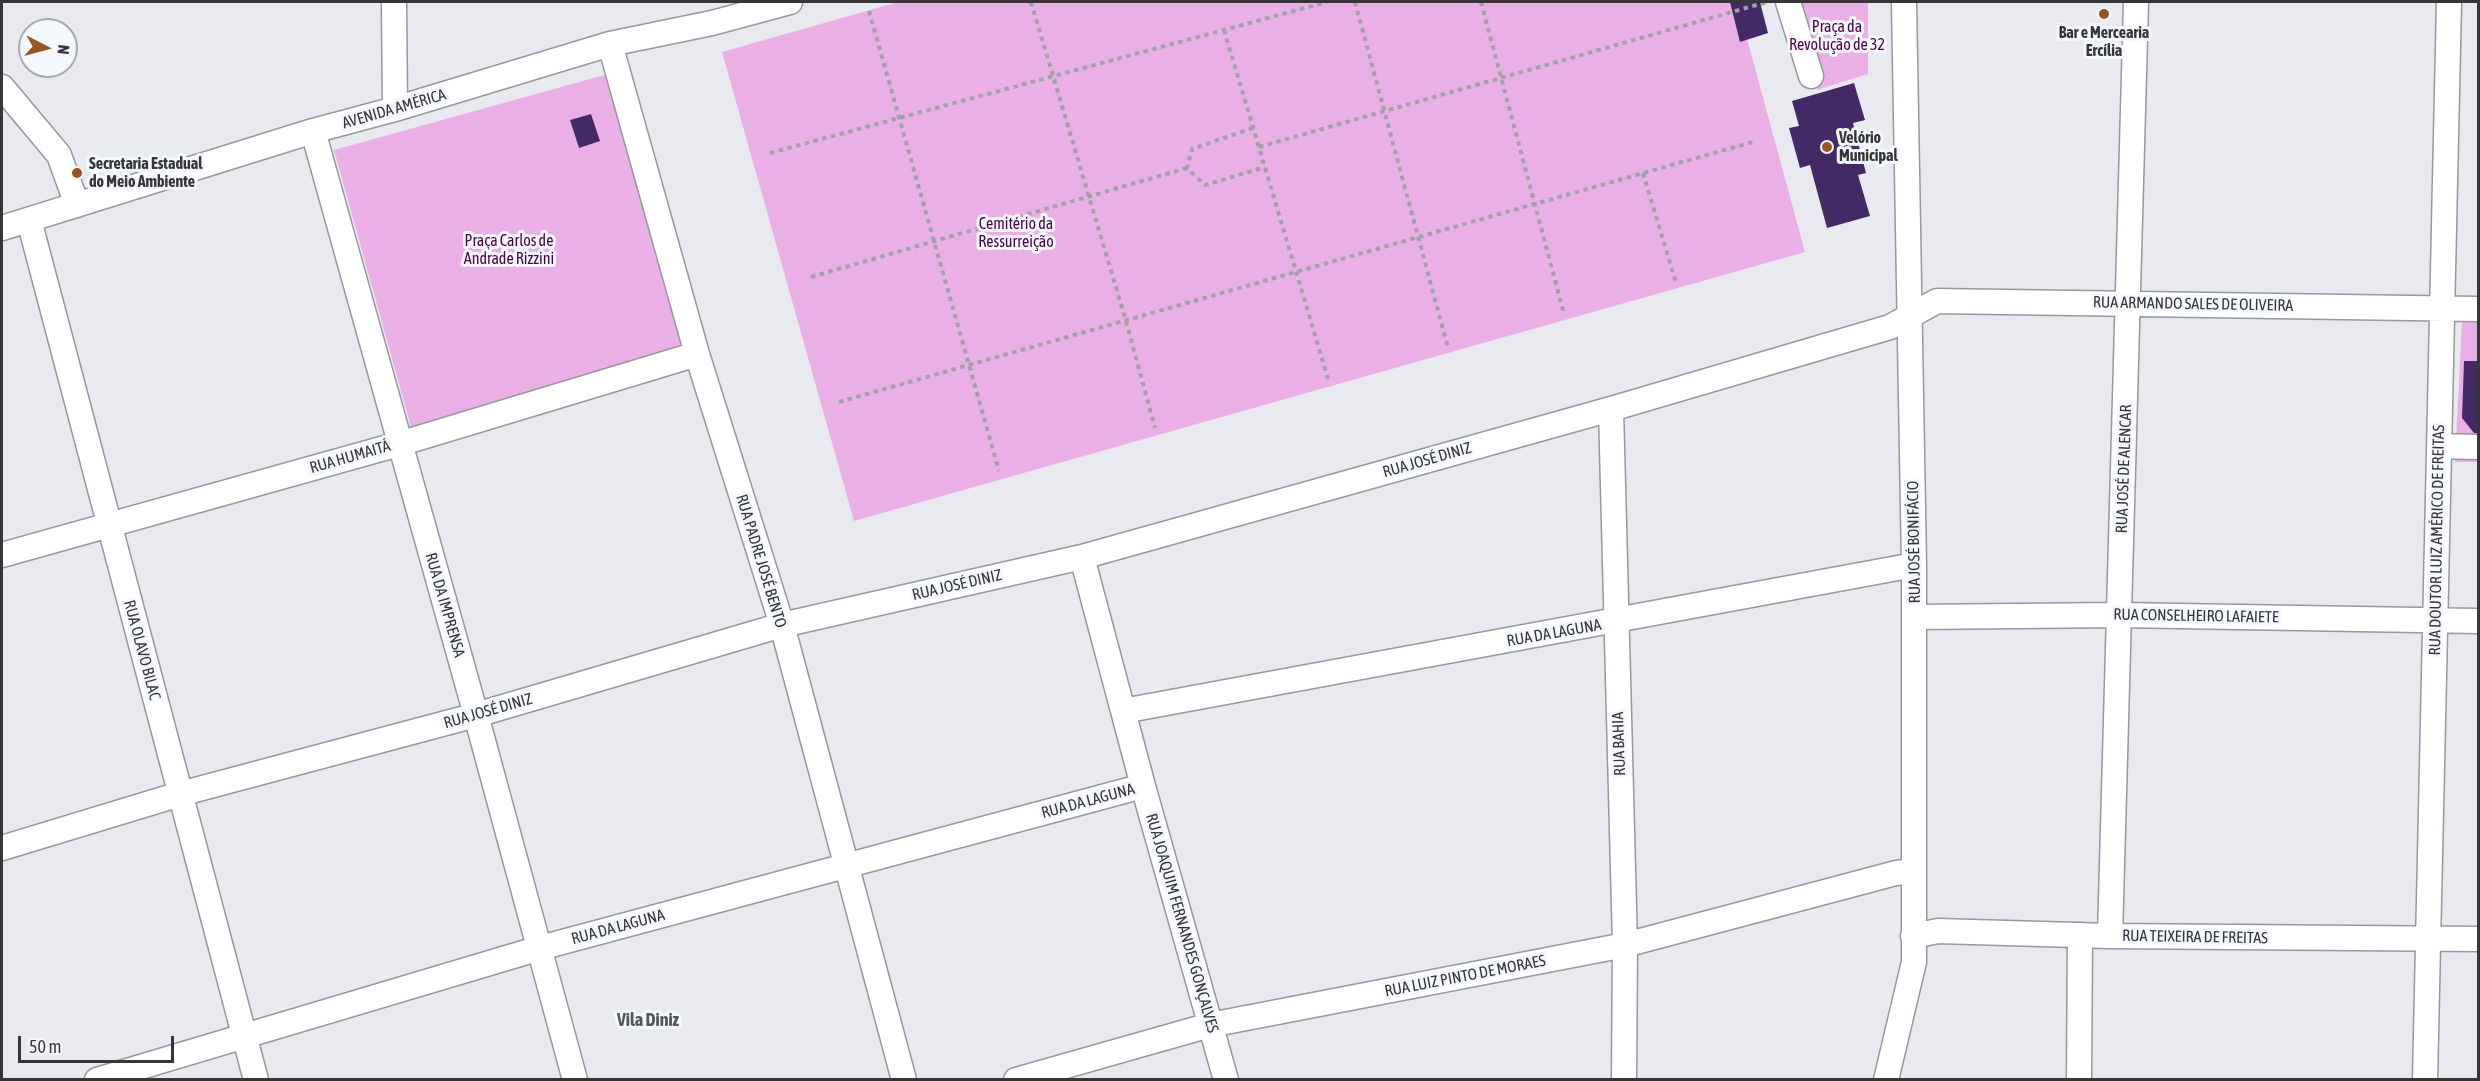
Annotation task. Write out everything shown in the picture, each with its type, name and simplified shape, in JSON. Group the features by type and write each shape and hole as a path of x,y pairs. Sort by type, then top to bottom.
{"street":[{"path":"394,2 395,109"},
{"name":"AVENIDA AMÉRICA","path":"2,228 712,12 790,2"},
{"path":"1788,2 1811,76"},
{"name":"RUA JOSÉ BONIFÁCIO","path":"1886,1080 1914,962 1914,566 1904,2"},
{"name":"RUA JOSÉ DE ALENCAR","path":"2110,936 2136,2"},
{"name":"RUA DOUTOR LUIZ AMÉRICO DE FREITAS","path":"2425,1080 2449,2"},
{"name":"RUA PADRE JOSÉ BENTO","path":"610,44 697,354 782,625 848,864 904,1080"},
{"path":"2,87 59,155 77,205"},
{"name":"RUA DA IMPRENSA","path":"312,132 476,715 575,1080"},
{"name":"RUA OLAVO BILAC","path":"29,220 256,1080"},
{"name":"RUA ARMANDO SALES DE OLIVEIRA","path":"1911,316 1937,301 2478,309"},
{"name":"RUA JOSÉ DINIZ","path":"2,848 180,794 476,715 782,625 1082,557 1611,409 1890,327 1911,316"},
{"name":"RUA HUMAITÁ","path":"2,555 399,444 697,354"},
{"name":"RUA BAHIA","path":"1611,409 1625,945 1624,1080"},
{"path":"2439,446 2478,447"},
{"name":"RUA JOAQUIM FERNANDES GONÇALVES","path":"1082,557 1143,786 1226,1080"},
{"name":"RUA DA LAGUNA","path":"1123,711 1914,566"},
{"name":"RUA CONSELHEIRO LAFAIETE","path":"1914,617 2119,615 2478,621"},
{"name":"RUA DA LAGUNA","path":"97,1080 540,948 1143,786"},
{"name":"RUA LUIZ PINTO DE MORAES","path":"1016,1080 1210,1025 1625,945 1896,873 1914,871"},
{"name":"RUA TEIXEIRA DE FREITAS","path":"1913,936 1938,931 2110,936 2478,939"},
{"path":"2079,1080 2080,935"}],"path":[{"path":"1030,2 1126,321 1155,428"},
{"path":"770,153 1327,2"},
{"path":"1355,2 1448,348"},
{"path":"1481,2 1564,314"},
{"path":"1259,147 1767,2"},
{"path":"869,12 999,471"},
{"path":"1224,30 1329,382"},
{"path":"1187,168 1192,149 1253,128"},
{"path":"839,402 1756,141"},
{"path":"1187,168 1205,185 1265,167"},
{"path":"811,277 1187,168"},
{"path":"1643,173 1676,283"}],"green space":[{"name":"Cemitério da Ressurreição","path":"898,2 1737,2 1805,252 854,521 722,52"},
{"name":"Praça da Revolução de 32","path":"1797,2 1868,2 1868,74 1817,90"},
{"name":"Praça Carlos de Andrade Rizzini","path":"608,74 684,350 411,427 334,150"},
{"path":"2462,321 2478,322 2478,462 2455,462"}],"building":[{"path":"1730,2 1760,2 1768,33 1740,42"},
{"name":"Velório Municipal","path":"1854,83 1865,120 1853,123 1866,173 1858,175 1870,216 1827,228 1810,165 1800,168 1789,128 1799,126 1792,101"},
{"path":"591,114 600,141 579,148 570,120"},
{"path":"2464,361 2478,361 2478,433 2474,433 2462,418"}],"place":[{"name":"Bar e Mercearia Ercília","path":"2104,14"},
{"name":"Velório Municipal","path":"1827,147"},
{"name":"Secretaria Estadual do Meio Ambiente","path":"77,173"}],"district":[{"name":"Vila Diniz","path":"648,1020"}]}
